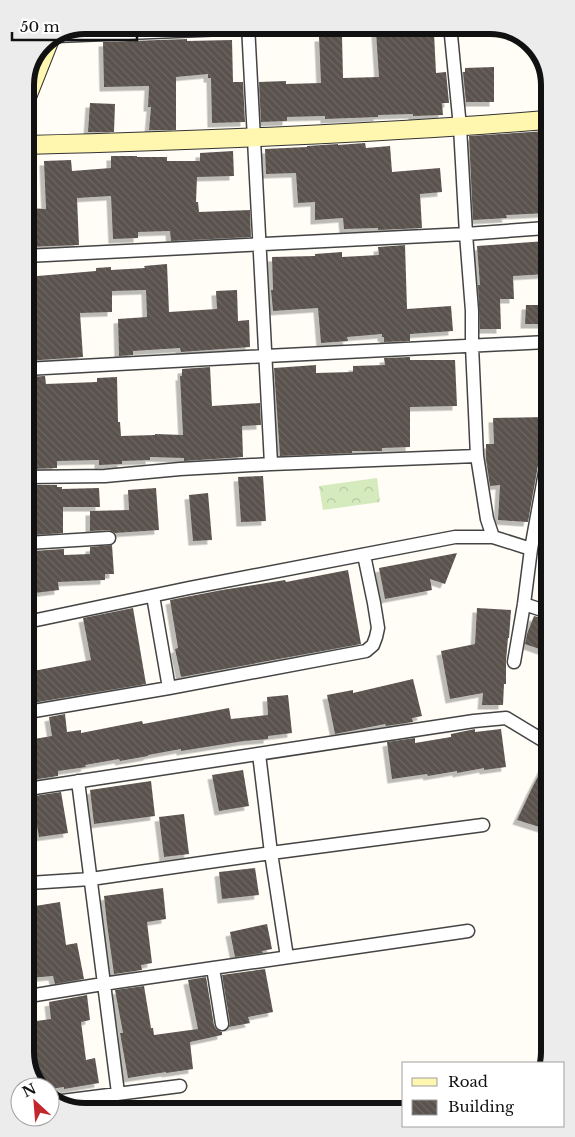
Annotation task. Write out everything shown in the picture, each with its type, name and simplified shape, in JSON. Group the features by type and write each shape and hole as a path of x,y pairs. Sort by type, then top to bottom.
{"street":[{"path":"74,35 100,34"},
{"path":"248,34 271,464"},
{"path":"451,34 460,127 472,311 477,456 487,519 493,537"},
{"path":"34,79 44,54"},
{"path":"34,146 254,138 460,127 541,120"},
{"path":"34,256 466,234 541,228"},
{"path":"34,369 541,342"},
{"path":"34,477 105,476 180,469 271,464 477,456"},
{"path":"514,662 541,495"},
{"path":"34,621 456,537 493,537 531,549"},
{"path":"34,543 109,538"},
{"path":"34,711 169,688 366,650 373,645 378,628 364,555"},
{"path":"154,596 169,688"},
{"path":"524,604 541,610"},
{"path":"34,788 474,720 506,718 541,739"},
{"path":"259,754 271,853 287,957"},
{"path":"78,781 119,1103"},
{"path":"34,883 91,879 483,825"},
{"path":"34,995 468,931"},
{"path":"214,968 222,1024"},
{"path":"66,1100 180,1086"}],"green space":[{"path":"377,478 380,502 323,510 319,486"}],"building":[{"path":"376,34 434,34 436,73 446,72 449,103 442,103 443,115 378,115 378,117 325,119 325,116 287,117 287,121 261,122 259,82 286,81 286,84 321,83 319,37 342,36 343,78 379,77"},
{"path":"187,39 187,41 232,40 233,82 243,82 245,122 212,123 211,78 208,78 208,74 176,77 176,130 149,130 151,107 148,107 149,86 104,87 103,42"},
{"path":"494,67 494,102 466,102 463,72 465,72 465,68"},
{"path":"90,103 115,104 114,132 88,132"},
{"path":"541,131 541,213 506,215 507,218 473,220 469,136"},
{"path":"365,143 366,148 390,146 392,172 440,168 442,192 420,194 422,228 344,229 343,218 315,220 315,202 298,203 296,173 266,174 265,149"},
{"path":"233,151 234,176 197,177 196,202 198,202 199,212 250,210 251,237 171,241 170,231 138,232 138,238 113,239 111,196 77,198 79,245 34,247 34,208 46,209 44,161 71,160 72,171 111,168 111,156 167,157 167,161 200,161 200,153"},
{"path":"541,241 541,274 513,276 514,299 500,299 501,329 480,329 478,285 480,285 477,246"},
{"path":"405,245 407,309 451,306 453,331 410,334 410,341 384,342 382,334 347,337 348,341 321,343 318,308 273,311 271,290 273,290 272,257 315,256 315,254 342,252 342,257 379,255 378,247"},
{"path":"167,264 169,312 217,309 216,291 237,290 238,321 249,320 250,347 181,352 180,348 133,351 133,355 119,356 118,319 147,317 146,290 112,291 112,312 80,313 83,357 34,360 34,276 96,271 96,268 111,267 111,270 145,268 144,266"},
{"path":"526,305 541,305 541,324 525,324"},
{"path":"410,357 410,360 455,360 457,406 410,407 410,447 382,448 382,451 280,456 274,368 316,365 316,373 353,372 353,366 385,365 384,358"},
{"path":"210,367 212,406 260,403 261,425 242,426 243,457 184,461 184,458 150,457 150,460 122,461 122,464 99,465 99,460 57,461 57,468 34,469 34,377 45,376 46,384 97,382 97,378 117,377 118,422 120,422 121,436 183,435 180,376 182,376 182,369"},
{"path":"541,417 541,455 528,522 498,520 500,485 490,486 486,459 486,444 494,444 493,418"},
{"path":"263,476 266,521 241,522 238,477"},
{"path":"34,485 57,485 57,487 62,487 62,489 99,488 100,507 63,507 63,533 34,535"},
{"path":"156,488 159,530 115,533 109,530 90,531 90,511 129,510 128,490"},
{"path":"208,493 212,540 193,541 189,495"},
{"path":"112,545 114,574 105,574 105,580 58,582 59,590 35,593 34,551 64,549 64,555 90,554 90,547"},
{"path":"457,553 445,584 430,579 432,590 385,599 379,568"},
{"path":"348,570 361,644 181,677 175,649 178,648 170,600 285,580 286,582"},
{"path":"133,608 146,684 34,703 34,671 91,660 83,618"},
{"path":"477,608 511,610 503,705 482,705 483,693 450,699 441,651 475,644"},
{"path":"534,616 541,618 541,650 525,644"},
{"path":"413,679 422,716 412,718 413,722 386,726 385,724 335,734 327,695 353,690 353,693"},
{"path":"288,695 292,733 268,736 268,739 181,751 181,749 120,761 119,759 85,765 86,767 58,771 58,776 34,780 34,739 52,736 49,717 65,714 67,732 81,730 81,733 142,721 143,724 229,708 231,719 268,715 267,697"},
{"path":"475,729 475,732 501,729 506,767 392,779 387,742 415,738 415,743 451,737 451,734"},
{"path":"243,770 249,806 219,811 212,775"},
{"path":"541,771 541,827 517,820"},
{"path":"151,781 155,816 94,824 90,790"},
{"path":"61,792 68,833 39,837 34,809 34,796"},
{"path":"184,814 189,854 164,857 159,817"},
{"path":"255,868 259,895 222,899 219,872"},
{"path":"163,888 166,919 147,922 152,963 141,965 142,970 114,974 104,896"},
{"path":"60,902 66,945 77,943 84,979 55,984 53,976 34,978 34,906"},
{"path":"267,924 272,949 262,951 263,953 235,957 230,932"},
{"path":"265,969 273,1012 248,1017 250,1023 229,1027 230,1023 222,975"},
{"path":"206,977 214,1025 216,1029 222,1032 222,1035 190,1042 193,1069 128,1078 120,1033 123,1033 115,990 144,986 151,1028 153,1028 154,1035 198,1029 188,980"},
{"path":"87,995 90,1020 81,1022 86,1060 95,1058 99,1083 64,1089 64,1087 60,1088 60,1077 40,1077 35,1062 34,1021 51,1019 49,1002"}]}
